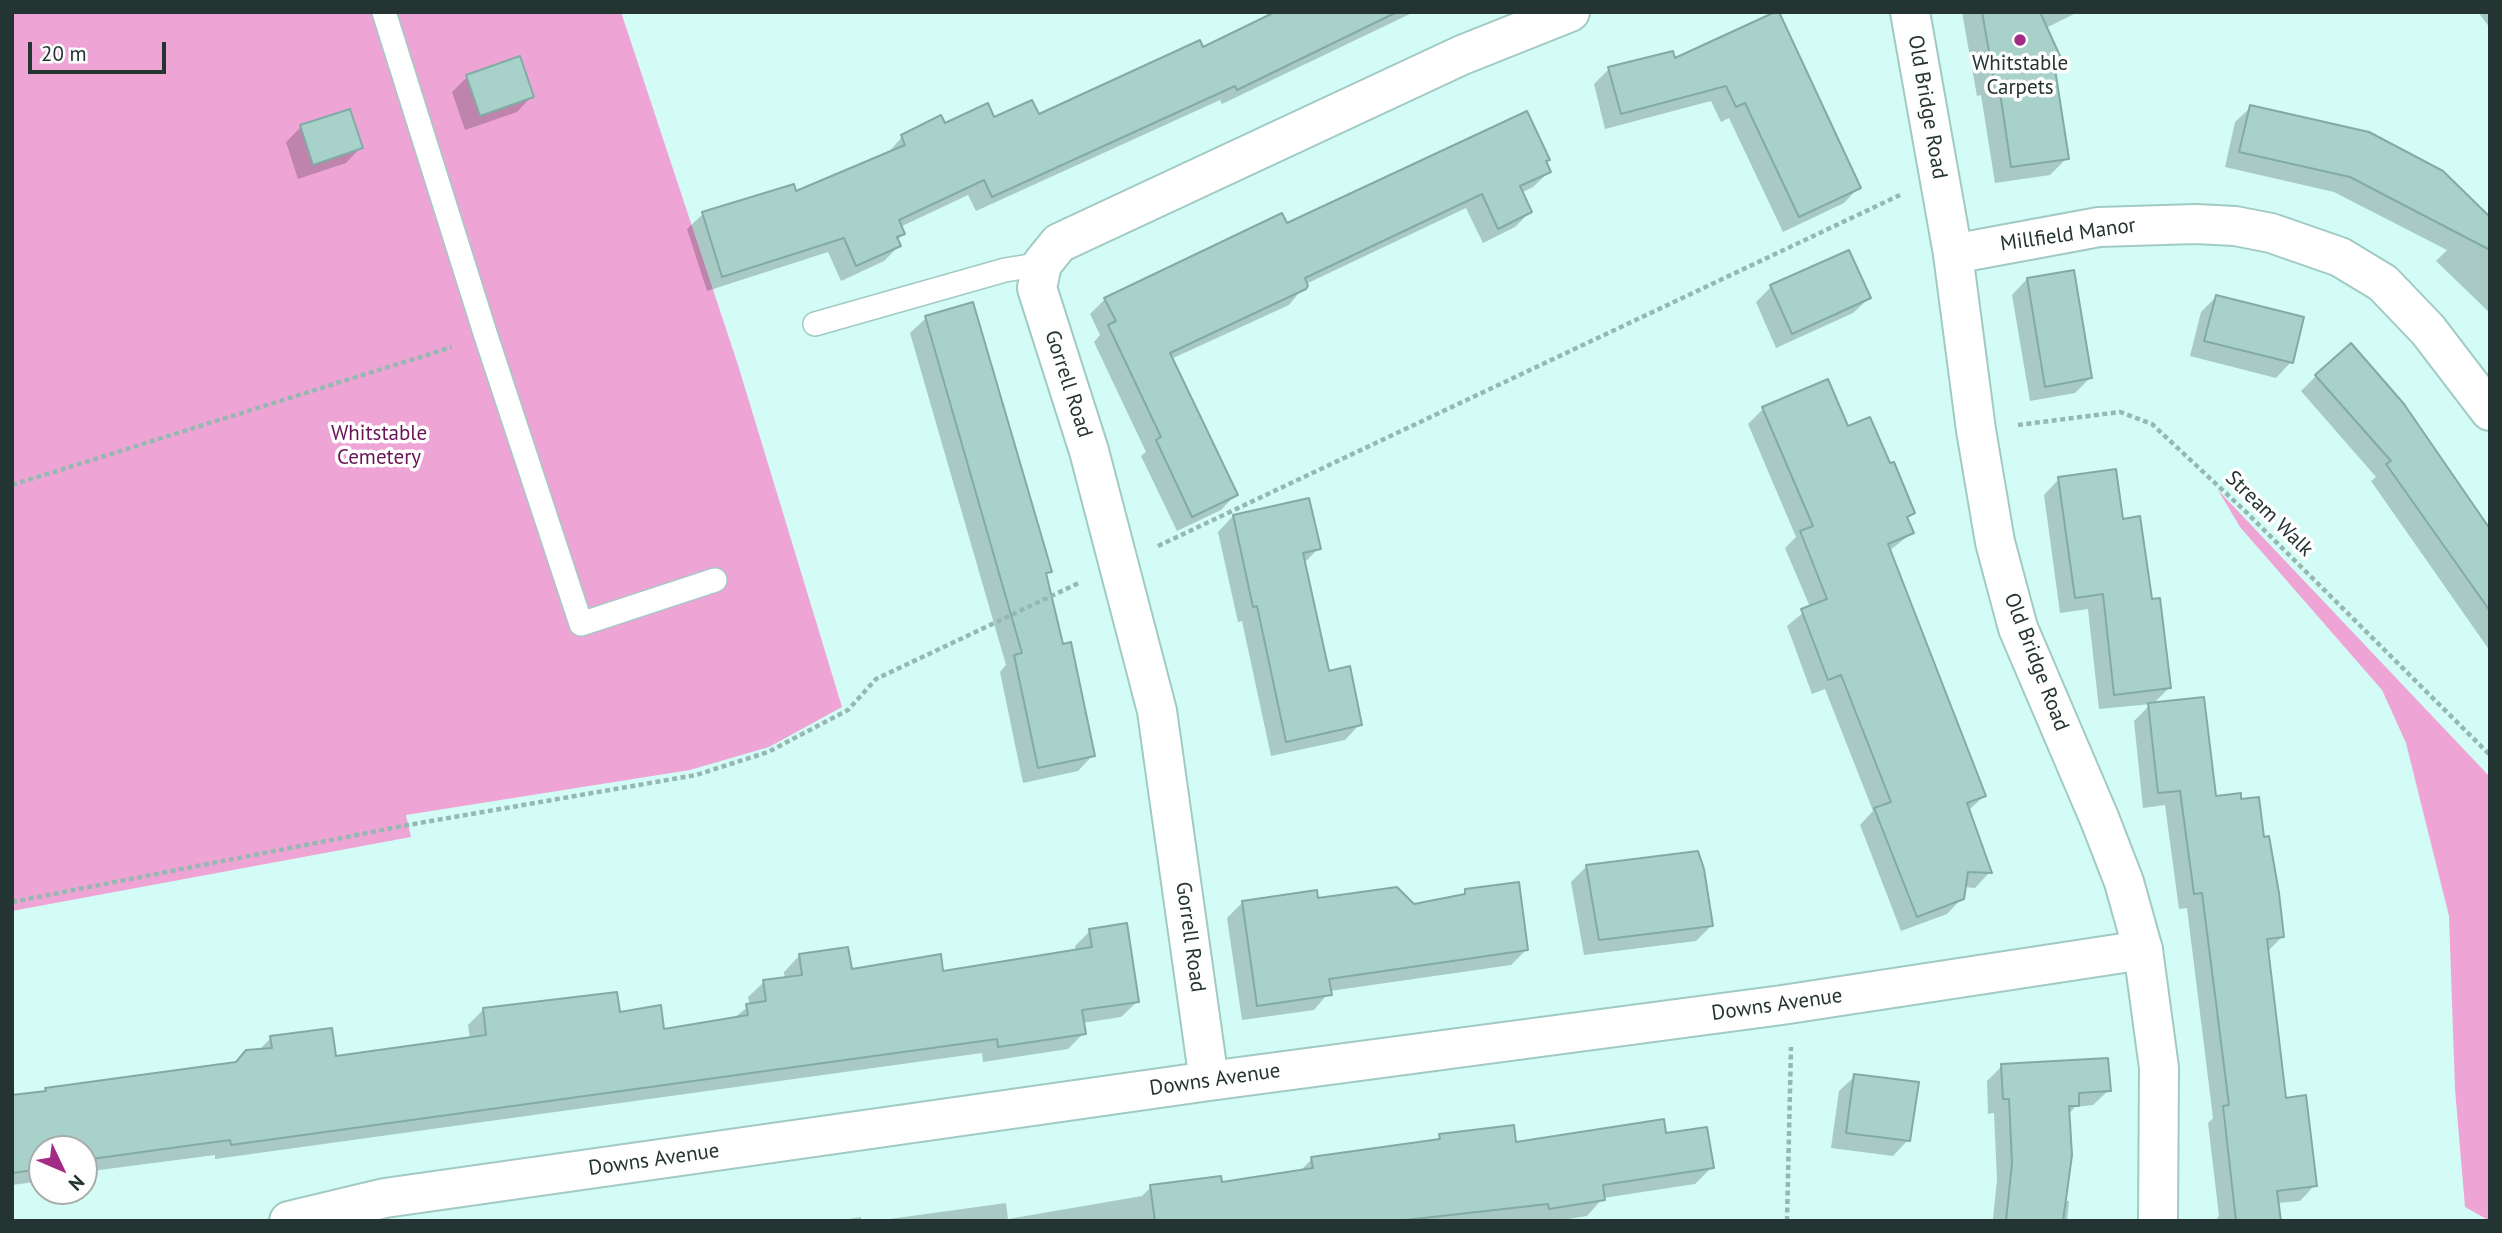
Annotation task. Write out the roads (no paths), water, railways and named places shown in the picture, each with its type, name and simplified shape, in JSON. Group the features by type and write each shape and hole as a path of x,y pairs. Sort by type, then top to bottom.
{"street":[{"path":"1042,264 1059,243 1462,55 1570,12"},
{"name":"Old Bridge Road","path":"1910,12 1953,254 1976,430 1995,542 2018,628 2100,820 2124,882 2143,950 2159,1068 2158,1221"},
{"name":"Millfield Manor","path":"1953,254 2099,227 2196,224 2235,226 2271,233 2340,257 2383,283 2428,330 2490,411"},
{"name":"Gorrell Road","path":"1042,264 1037,288 1089,451 1157,711 1209,1081"},
{"name":"Downs Avenue","path":"289,1221 385,1198 1209,1081 1782,1005 2143,950"}],"lane":[{"path":"384,12 486,336 581,624 715,580"},
{"path":"815,324 1005,270 1042,264"}],"place":[{"name":"Whitstable Carpets","path":"2020,40"}],"park label":[{"name":"Whitstable Cemetery","path":"379,446"}]}
